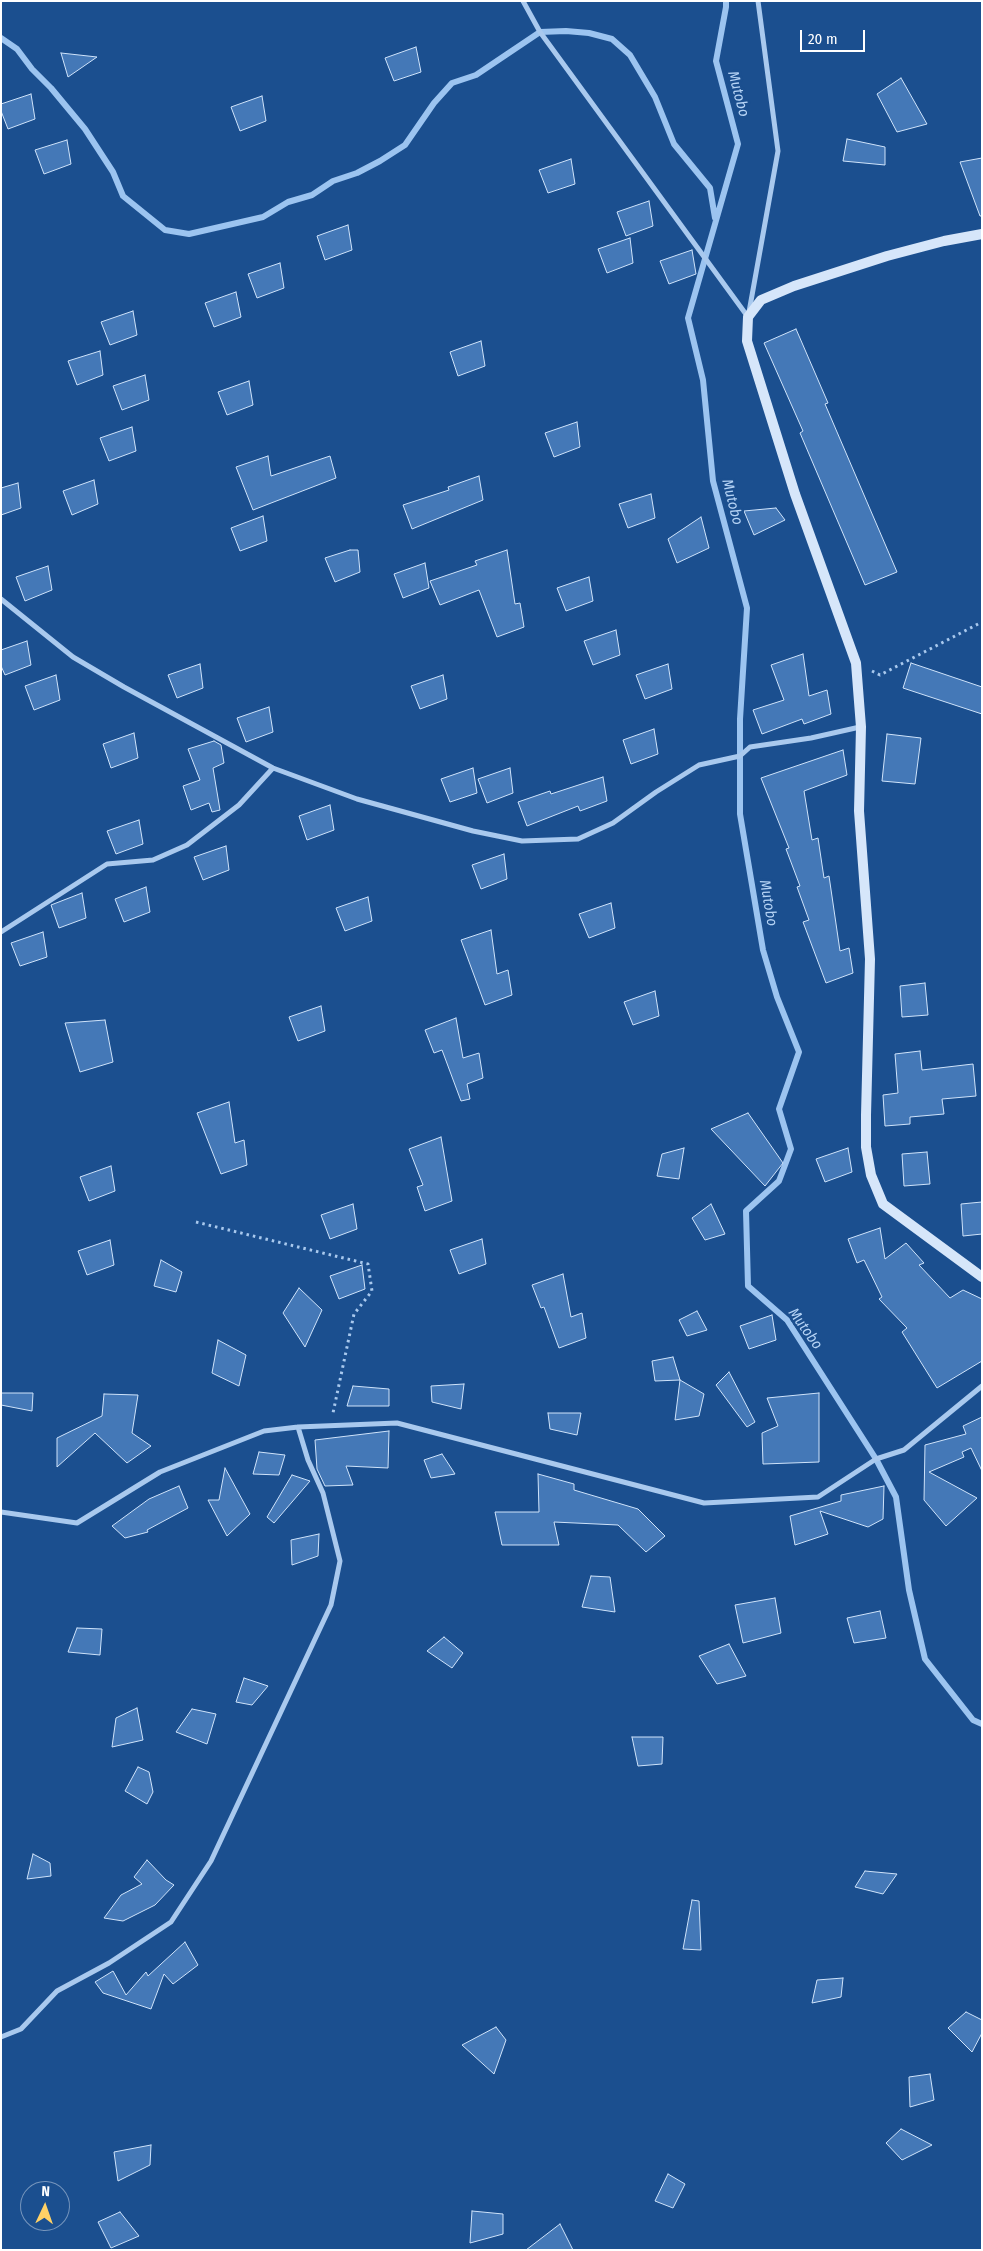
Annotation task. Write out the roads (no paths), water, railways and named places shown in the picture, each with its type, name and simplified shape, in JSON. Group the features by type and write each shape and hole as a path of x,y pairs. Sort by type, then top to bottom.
{"main road":[{"path":"982,234 944,241 887,256 794,286 761,300 748,317 747,341 789,476 856,663 861,727 859,811 870,959 866,1147 872,1175 882,1204 982,1277"}],"street":[{"path":"522,1 540,32 748,317"},
{"path":"748,317 778,151 758,1"},
{"path":"1,599 73,657 273,768 357,799 473,831 522,842 578,840 613,824 656,792 698,765 740,756 750,746 811,738 861,727"},
{"path":"1,932 108,864 153,860 187,845 239,805 273,768"},
{"path":"1,1512 77,1523 160,1472 264,1431 298,1427 397,1423 704,1504 818,1497 876,1459 904,1450 982,1386"},
{"path":"1,2037 21,2029 57,1991 109,1963 171,1922 211,1861 331,1606 340,1561 323,1493 308,1460 298,1427"}],"waterway":[{"name":"Mutobo","path":"726,1 716,61 738,144 688,318 703,380 713,481 747,608 740,719 740,814 763,950 777,997 799,1052 779,1109 791,1149 779,1181 746,1211 748,1286 787,1320 876,1459 896,1497 909,1590 925,1659 973,1720 982,1724"},
{"path":"1,38 17,49 32,69 51,88 85,129 113,172 123,196 165,230 189,234 263,217 288,202 312,195 333,181 357,173 380,161 405,145 434,103 452,83 476,75 540,32 566,31 589,33 612,39 630,55 655,97 674,144 710,188 715,218"}]}
